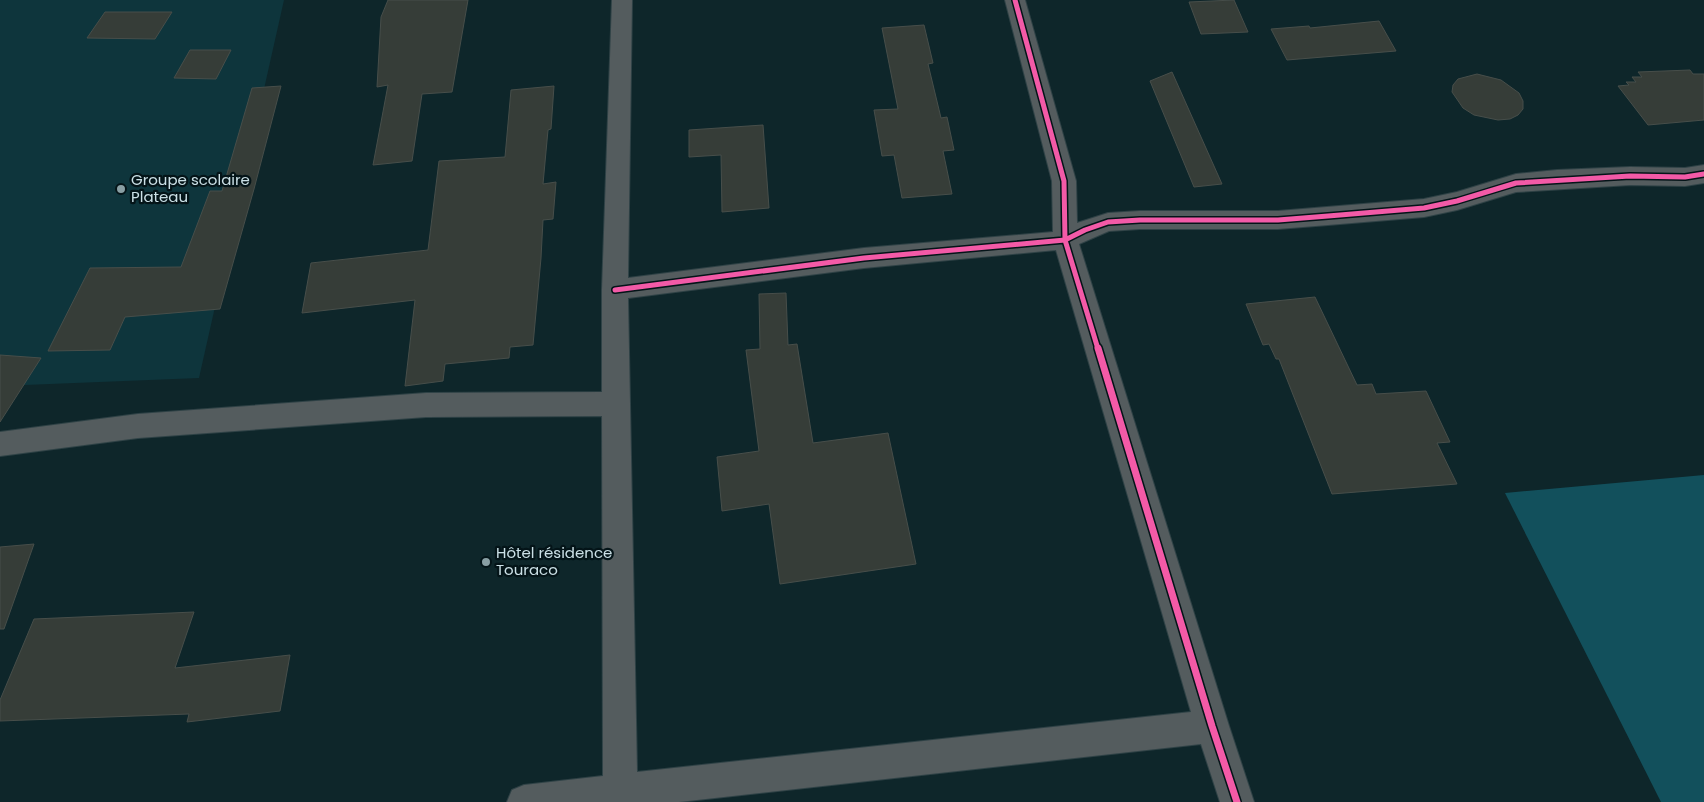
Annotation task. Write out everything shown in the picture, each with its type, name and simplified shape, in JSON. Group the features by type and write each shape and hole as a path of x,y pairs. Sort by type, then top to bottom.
{"street":[{"path":"620,797 615,404 622,0"},
{"path":"1015,0 1064,181 1065,240 1212,726 1237,802"},
{"path":"616,290 864,258 1065,240 1085,230 1108,222 1140,220 1278,220 1328,216 1424,208 1457,202 1516,183 1630,176 1685,177 1704,174"},
{"path":"0,444 138,426 426,405 615,404"},
{"path":"524,802 620,797 1212,726"}],"shaded area":[{"name":"Groupe scolaire Plateau","path":"0,0 284,0 199,378 0,386"},
{"path":"1704,475 1704,802 1661,802 1505,493"}],"building":[{"path":"388,0 468,0 452,92 422,94 412,161 373,165 388,85 377,87 381,17"},
{"path":"1234,0 1248,32 1201,34 1189,2"},
{"path":"105,12 172,12 155,39 87,38"},
{"path":"1379,21 1396,51 1287,60 1271,29 1309,26 1310,28"},
{"path":"924,25 933,63 928,64 941,118 947,117 954,150 943,151 952,194 902,198 894,155 882,156 874,110 898,109 882,28"},
{"path":"190,50 231,50 216,79 174,78"},
{"path":"1690,70 1693,74 1704,74 1704,120 1648,125 1618,86 1629,85 1626,82 1636,82 1632,77 1642,77 1638,72"},
{"path":"1172,72 1222,184 1194,187 1150,81"},
{"path":"1477,74 1501,80 1519,93 1523,101 1523,109 1518,115 1510,119 1498,120 1474,115 1463,108 1452,92 1453,85 1458,79"},
{"path":"281,86 220,309 125,317 110,350 48,351 90,268 181,267 210,191 222,191 252,88"},
{"path":"554,86 551,129 548,130 543,184 556,182 553,219 543,220 533,345 510,347 509,358 445,364 443,381 405,386 415,300 302,313 311,263 428,250 439,161 505,157 511,90"},
{"path":"763,125 769,208 722,212 721,155 689,157 689,130"},
{"path":"786,293 788,345 797,344 813,443 888,433 916,564 780,584 769,504 722,511 717,457 759,451 746,350 760,349 759,294"},
{"path":"1315,297 1357,385 1372,384 1376,394 1426,391 1450,442 1437,443 1457,484 1332,494 1279,359 1276,359 1269,344 1263,345 1246,304"},
{"path":"0,355 41,358 0,422"},
{"path":"34,544 4,629 0,629 0,547"},
{"path":"194,612 175,668 290,655 280,711 187,722 189,714 0,721 0,700 34,619"}],"cycle path":[{"path":"1015,0 1064,181 1065,240 1212,726 1237,802"},
{"path":"615,290 864,258 1065,240 1085,230 1108,222 1140,220 1278,220 1328,216 1424,208 1457,201 1516,183 1630,176 1685,177 1704,174"}],"place":[{"name":"Groupe scolaire Plateau","path":"121,189"},
{"name":"Hôtel résidence Touraco","path":"486,562"}]}
